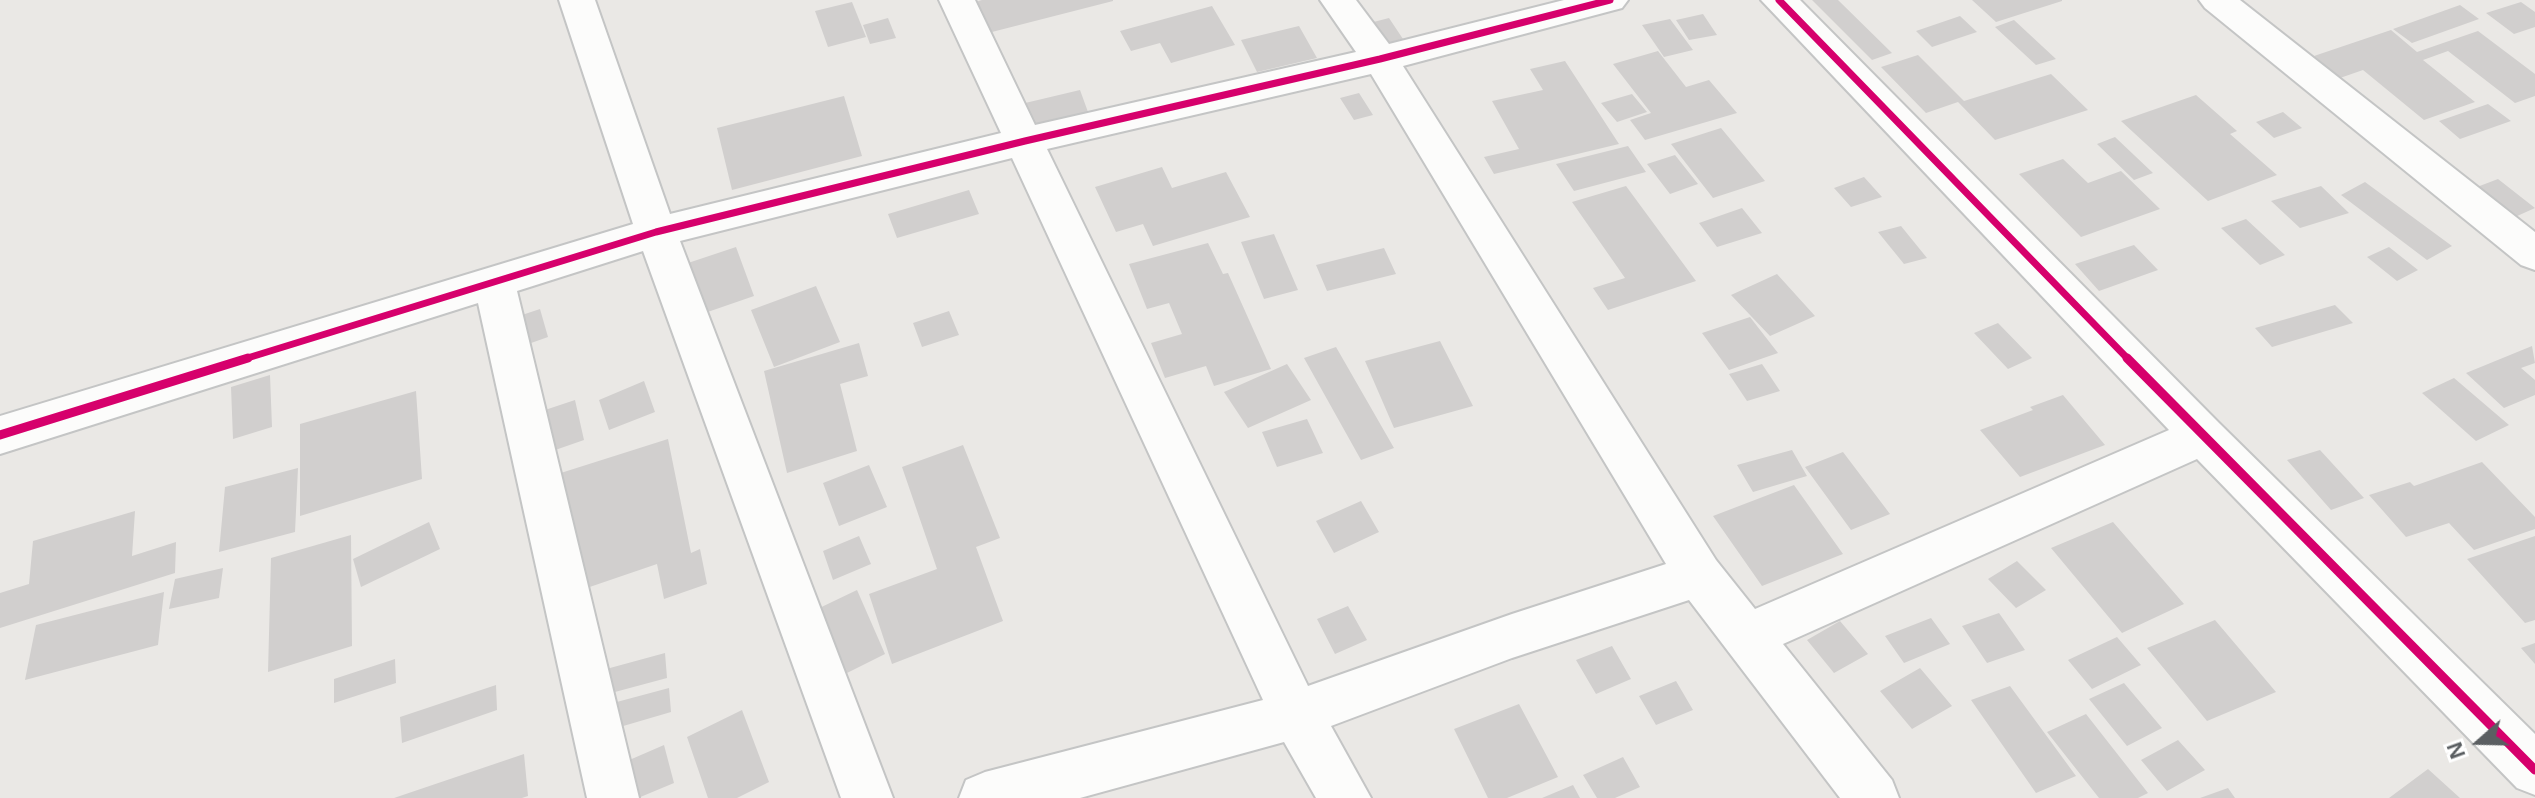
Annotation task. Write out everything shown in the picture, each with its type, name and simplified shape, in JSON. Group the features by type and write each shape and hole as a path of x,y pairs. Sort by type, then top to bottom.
{"street":[{"path":"577,0 656,232 867,798"},
{"path":"957,0 1296,715 1345,798"},
{"path":"1338,0 1380,59 1699,575 1873,798"},
{"path":"0,435 656,232 1025,141 1380,59 1610,0"},
{"path":"1779,0 2203,436 2535,770"},
{"path":"2217,0 2530,243"},
{"path":"494,282 613,798"},
{"path":"1747,636 2203,436"},
{"path":"985,798 1296,715 1512,636 1699,575"}],"building":[{"path":"1812,0 1838,0 1892,53 1872,60"},
{"path":"1972,0 2062,0 2062,1 1996,22"},
{"path":"1113,1 988,33 975,2"},
{"path":"852,2 866,37 828,47 815,11"},
{"path":"2521,2 2535,12 2535,27 2514,34 2486,13"},
{"path":"2460,5 2479,19 2412,43 2393,29"},
{"path":"1212,6 1235,45 1171,63 1160,43 1131,51 1120,31"},
{"path":"1703,14 1717,35 1689,40 1676,20"},
{"path":"1960,16 1977,32 1932,47 1916,31"},
{"path":"888,18 896,38 870,44 863,25"},
{"path":"1389,18 1403,39 1376,46 1362,25"},
{"path":"1670,19 1693,50 1664,57 1642,25"},
{"path":"2014,20 2056,59 2036,65 1995,27"},
{"path":"1299,26 1317,58 1257,72 1241,40"},
{"path":"2391,30 2417,52 2478,31 2535,74 2535,96 2515,103 2448,51 2423,60 2475,102 2424,120 2363,70 2340,78 2314,56"},
{"path":"1658,51 1686,87 1709,80 1737,113 1645,140 1630,120 1651,113 1613,64"},
{"path":"1918,55 1964,101 2051,74 2088,110 1995,140 1958,102 1926,113 1881,67"},
{"path":"1565,61 1619,144 1494,174 1484,157 1519,149 1492,101 1543,90 1530,69"},
{"path":"1080,90 1088,112 1030,126 1021,104"},
{"path":"1359,93 1373,115 1354,120 1340,98"},
{"path":"1632,94 1647,112 1617,122 1601,103"},
{"path":"2196,95 2237,131 2230,134 2277,175 2208,201 2121,121"},
{"path":"844,96 862,156 732,190 717,128"},
{"path":"2488,104 2511,121 2460,139 2439,121"},
{"path":"2283,112 2302,128 2274,138 2256,122"},
{"path":"1721,128 1765,181 1713,198 1671,144"},
{"path":"2115,137 2153,173 2134,180 2097,144"},
{"path":"1628,146 1646,172 1574,191 1556,164"},
{"path":"1675,155 1698,184 1670,194 1647,164"},
{"path":"2063,159 2088,183 2121,171 2160,209 2081,237 2019,174"},
{"path":"1162,167 1172,188 1226,172 1250,217 1153,246 1143,224 1116,232 1095,187"},
{"path":"1864,177 1882,197 1851,207 1834,188"},
{"path":"2498,179 2535,208 2515,217 2477,187"},
{"path":"2365,182 2452,246 2427,260 2341,195"},
{"path":"1626,186 1696,281 1608,310 1593,288 1625,278 1572,202"},
{"path":"2321,186 2349,213 2300,228 2271,201"},
{"path":"969,190 979,214 897,238 888,214"},
{"path":"1742,208 1762,233 1717,247 1699,223"},
{"path":"2246,219 2285,255 2260,265 2221,228"},
{"path":"1901,226 1927,258 1904,264 1878,232"},
{"path":"1274,234 1298,290 1264,299 1241,242"},
{"path":"1208,243 1223,274 1228,273 1271,369 1214,386 1206,366 1165,378 1151,343 1182,334 1169,303 1147,309 1129,264"},
{"path":"2134,245 2158,270 2099,291 2075,264"},
{"path":"736,247 754,296 699,315 682,265"},
{"path":"2389,247 2418,270 2397,281 2367,257"},
{"path":"1384,248 1396,274 1327,291 1316,265"},
{"path":"1777,274 1815,316 1770,336 1731,295"},
{"path":"816,286 840,342 774,367 751,310"},
{"path":"2335,305 2353,323 2272,347 2255,328"},
{"path":"540,309 548,337 517,348 510,319"},
{"path":"949,311 959,335 922,347 913,323"},
{"path":"1750,317 1778,353 1729,370 1702,333"},
{"path":"1998,323 2032,358 2008,369 1974,333"},
{"path":"1440,341 1473,406 1394,428 1365,361"},
{"path":"859,343 868,376 840,384 857,451 787,473 764,371"},
{"path":"2532,346 2535,363 2521,368 2535,380 2535,395 2504,408 2466,373"},
{"path":"1336,347 1394,448 1361,460 1304,358"},
{"path":"1287,364 1311,400 1248,428 1224,392"},
{"path":"1762,364 1780,391 1747,401 1729,374"},
{"path":"270,375 272,427 233,439 231,387"},
{"path":"2454,378 2509,425 2476,441 2422,393"},
{"path":"644,381 655,412 609,430 599,400"},
{"path":"416,391 422,479 300,516 300,424"},
{"path":"2063,395 2105,445 2020,477 1980,430"},
{"path":"575,400 584,440 538,456 530,415"},
{"path":"1307,419 1323,453 1277,467 1262,432"},
{"path":"668,439 691,553 700,549 707,584 664,599 657,564 575,592 545,478"},
{"path":"963,445 1000,538 976,547 1003,621 892,664 869,594 937,569 902,467"},
{"path":"1792,450 1807,476 1753,492 1737,465"},
{"path":"2320,450 2364,498 2331,510 2287,460"},
{"path":"1843,452 1890,514 1851,530 1805,467"},
{"path":"2482,462 2535,517 2535,529 2474,550 2449,523 2406,537 2369,495 2410,482 2414,486"},
{"path":"869,465 887,507 839,526 823,483"},
{"path":"298,468 295,532 219,552 225,487"},
{"path":"1794,485 1843,554 1762,586 1713,516"},
{"path":"1361,501 1379,532 1334,553 1316,521"},
{"path":"135,511 132,556 176,542 175,573 0,628 0,593 29,584 33,541"},
{"path":"429,522 440,549 361,587 353,559"},
{"path":"2113,522 2184,604 2122,633 2051,548"},
{"path":"351,535 352,646 268,672 271,558"},
{"path":"859,536 871,564 833,580 823,551"},
{"path":"2535,536 2535,620 2525,623 2467,559"},
{"path":"2017,561 2046,590 2016,608 1988,579"},
{"path":"223,568 219,598 169,609 175,579"},
{"path":"857,590 885,654 837,678 809,613"},
{"path":"164,592 158,645 25,680 36,625"},
{"path":"1348,606 1367,640 1335,654 1317,619"},
{"path":"1999,613 2025,650 1987,663 1962,626"},
{"path":"1931,618 1950,644 1904,663 1885,636"},
{"path":"2215,620 2276,692 2207,721 2147,648"},
{"path":"1840,621 1868,654 1834,673 1807,640"},
{"path":"2117,637 2141,665 2092,689 2068,660"},
{"path":"2535,643 2535,664 2521,648"},
{"path":"1612,646 1631,679 1596,694 1576,660"},
{"path":"665,653 667,678 600,696 599,671"},
{"path":"395,659 396,683 334,703 334,679"},
{"path":"1920,668 1952,706 1912,729 1880,691"},
{"path":"1676,681 1693,710 1656,725 1639,696"},
{"path":"2124,683 2162,728 2127,746 2089,699"},
{"path":"496,685 497,710 402,743 400,717"},
{"path":"2010,686 2076,776 2036,793 1971,700"},
{"path":"669,688 671,712 613,729 613,703"},
{"path":"1519,704 1558,777 1507,798 1488,798 1454,729"},
{"path":"742,710 769,782 737,798 708,798 687,737"},
{"path":"2086,714 2148,793 2138,798 2099,798 2047,732"},
{"path":"2178,740 2205,770 2167,791 2141,760"},
{"path":"664,745 674,783 638,798 610,798 604,771"},
{"path":"524,754 528,796 394,798"},
{"path":"1623,757 1640,787 1615,798 1597,798 1583,775"},
{"path":"2428,769 2460,798 2389,798"},
{"path":"1573,785 1580,798 1542,798"},
{"path":"2228,788 2235,798 2200,798"}],"cycle path":[{"path":"0,435 656,232 1025,141 1380,59 1610,0"},
{"path":"1779,0 2203,436 2535,770"}]}
